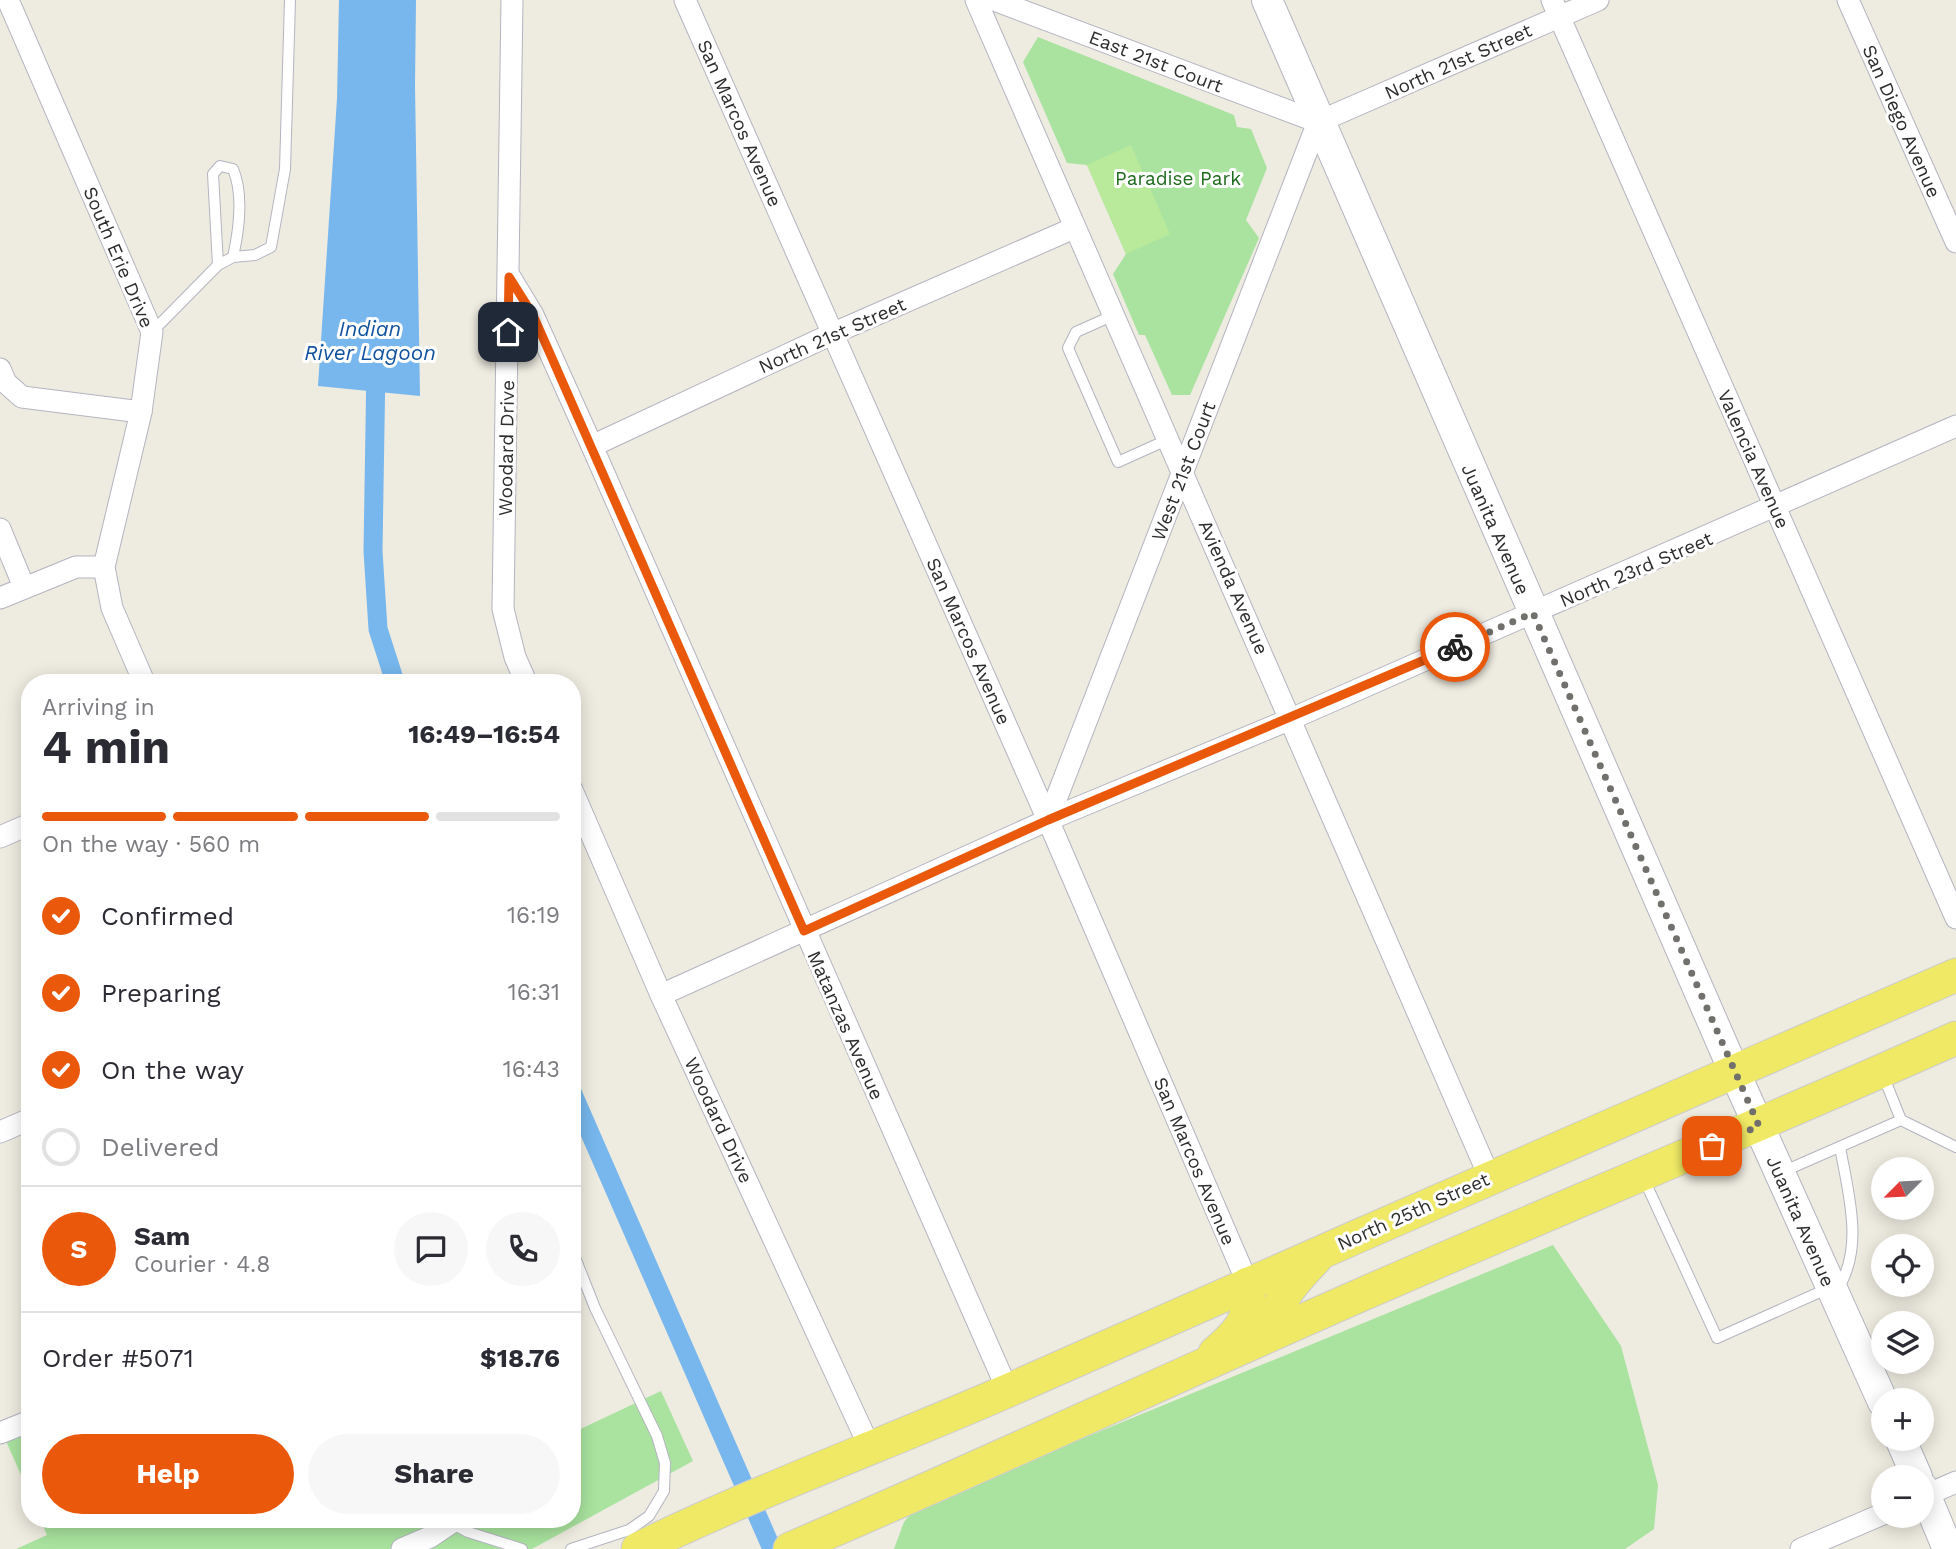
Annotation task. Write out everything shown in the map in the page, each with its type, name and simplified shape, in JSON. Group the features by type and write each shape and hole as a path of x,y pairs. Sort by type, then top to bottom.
{"main road":[{"name":"North 25th Street","path":"638,1549 690,1524 1008,1391 1489,1176 1956,975"},
{"path":"790,1549 1198,1366 1759,1126 1956,1038"},
{"path":"1279,1331 1275,1319 1280,1303 1323,1251"},
{"path":"1198,1366 1239,1329 1251,1307 1248,1284"}],"street":[{"name":"South Erie Drive","path":"8,0 152,332 141,412 104,567"},
{"name":"Woodard Drive","path":"512,0 503,609 515,657 522,674"},
{"name":"San Marcos Avenue","path":"685,0 1048,820 1248,1284"},
{"name":"Avienda Avenue","path":"976,0 1489,1176"},
{"name":"East 21st Court","path":"994,0 1318,122"},
{"name":"Juanita Avenue","path":"1266,0 1734,1071 1877,1388"},
{"name":"North 21st Street","path":"1318,122 1555,8 1598,0"},
{"name":"San Diego Avenue","path":"1848,0 1956,242"},
{"name":"Valencia Avenue","path":"1555,8 1956,918"},
{"name":"West 21st Court","path":"1048,820 1318,122"},
{"name":"North 21st Street","path":"592,446 834,333 1074,228"},
{"name":"Matanzas Avenue","path":"509,277 533,315 592,446 1008,1391"},
{"path":"0,369 6,383 22,397 141,412"},
{"name":"North 23rd Street","path":"661,995 1048,820 1291,719 1776,508 1956,426"},
{"path":"0,529 24,587"},
{"path":"0,598 76,567 104,567 112,608 141,674"},
{"name":"Woodard Drive","path":"581,811 661,995 870,1448"},
{"path":"0,837 21,828"},
{"path":"0,1132 21,1123"},
{"path":"0,1433 21,1425"},
{"path":"1934,1486 1956,1482"},
{"path":"1934,1518 1948,1549"},
{"path":"1801,1549 1871,1519"},
{"path":"402,1549 432,1543 447,1528"}],"lane":[{"path":"152,332 218,265 233,257 256,255 271,247 285,169 290,0"},
{"path":"218,265 213,174 220,166 233,169 238,180 239,230 233,257"},
{"path":"1114,315 1076,332 1068,348 1118,462 1169,439"},
{"path":"1881,1072 1901,1120 1956,1147"},
{"path":"1780,1173 1901,1120"},
{"path":"1642,1175 1717,1338 1833,1291 1851,1260 1852,1214 1840,1147"},
{"path":"571,1549 629,1530 649,1516 664,1491 665,1463 657,1436 595,1308 581,1273"},
{"path":"463,1528 522,1549"}],"green space":[{"name":"Paradise Park","path":"1038,37 1234,115 1237,127 1251,129 1267,168 1246,220 1259,238 1190,395 1172,395 1145,335 1139,335 1113,274 1126,254 1087,165 1067,163 1023,62"},
{"path":"1131,145 1170,234 1126,254 1087,165"},
{"path":"1553,1245 1621,1346 1658,1485 1654,1529 1625,1549 894,1549 904,1522 916,1507"},
{"path":"661,1391 693,1461 581,1522 581,1429"},
{"path":"21,1420 21,1475 1,1430"},
{"path":"44,1528 570,1528 532,1549 16,1549 47,1535"}],"water":[{"name":"Indian River Lagoon","path":"339,0 416,0 420,396 318,386 337,99"}],"waterway":[{"path":"376,364 373,551 378,629 392,674"},
{"path":"581,1113 772,1549"}],"way so far":[{"path":"1455,647 1533,613 1759,1126 1712,1146"}],"route":[{"path":"508,332 509,277 533,315 804,931 1048,820 1291,719 1455,647"}]}
